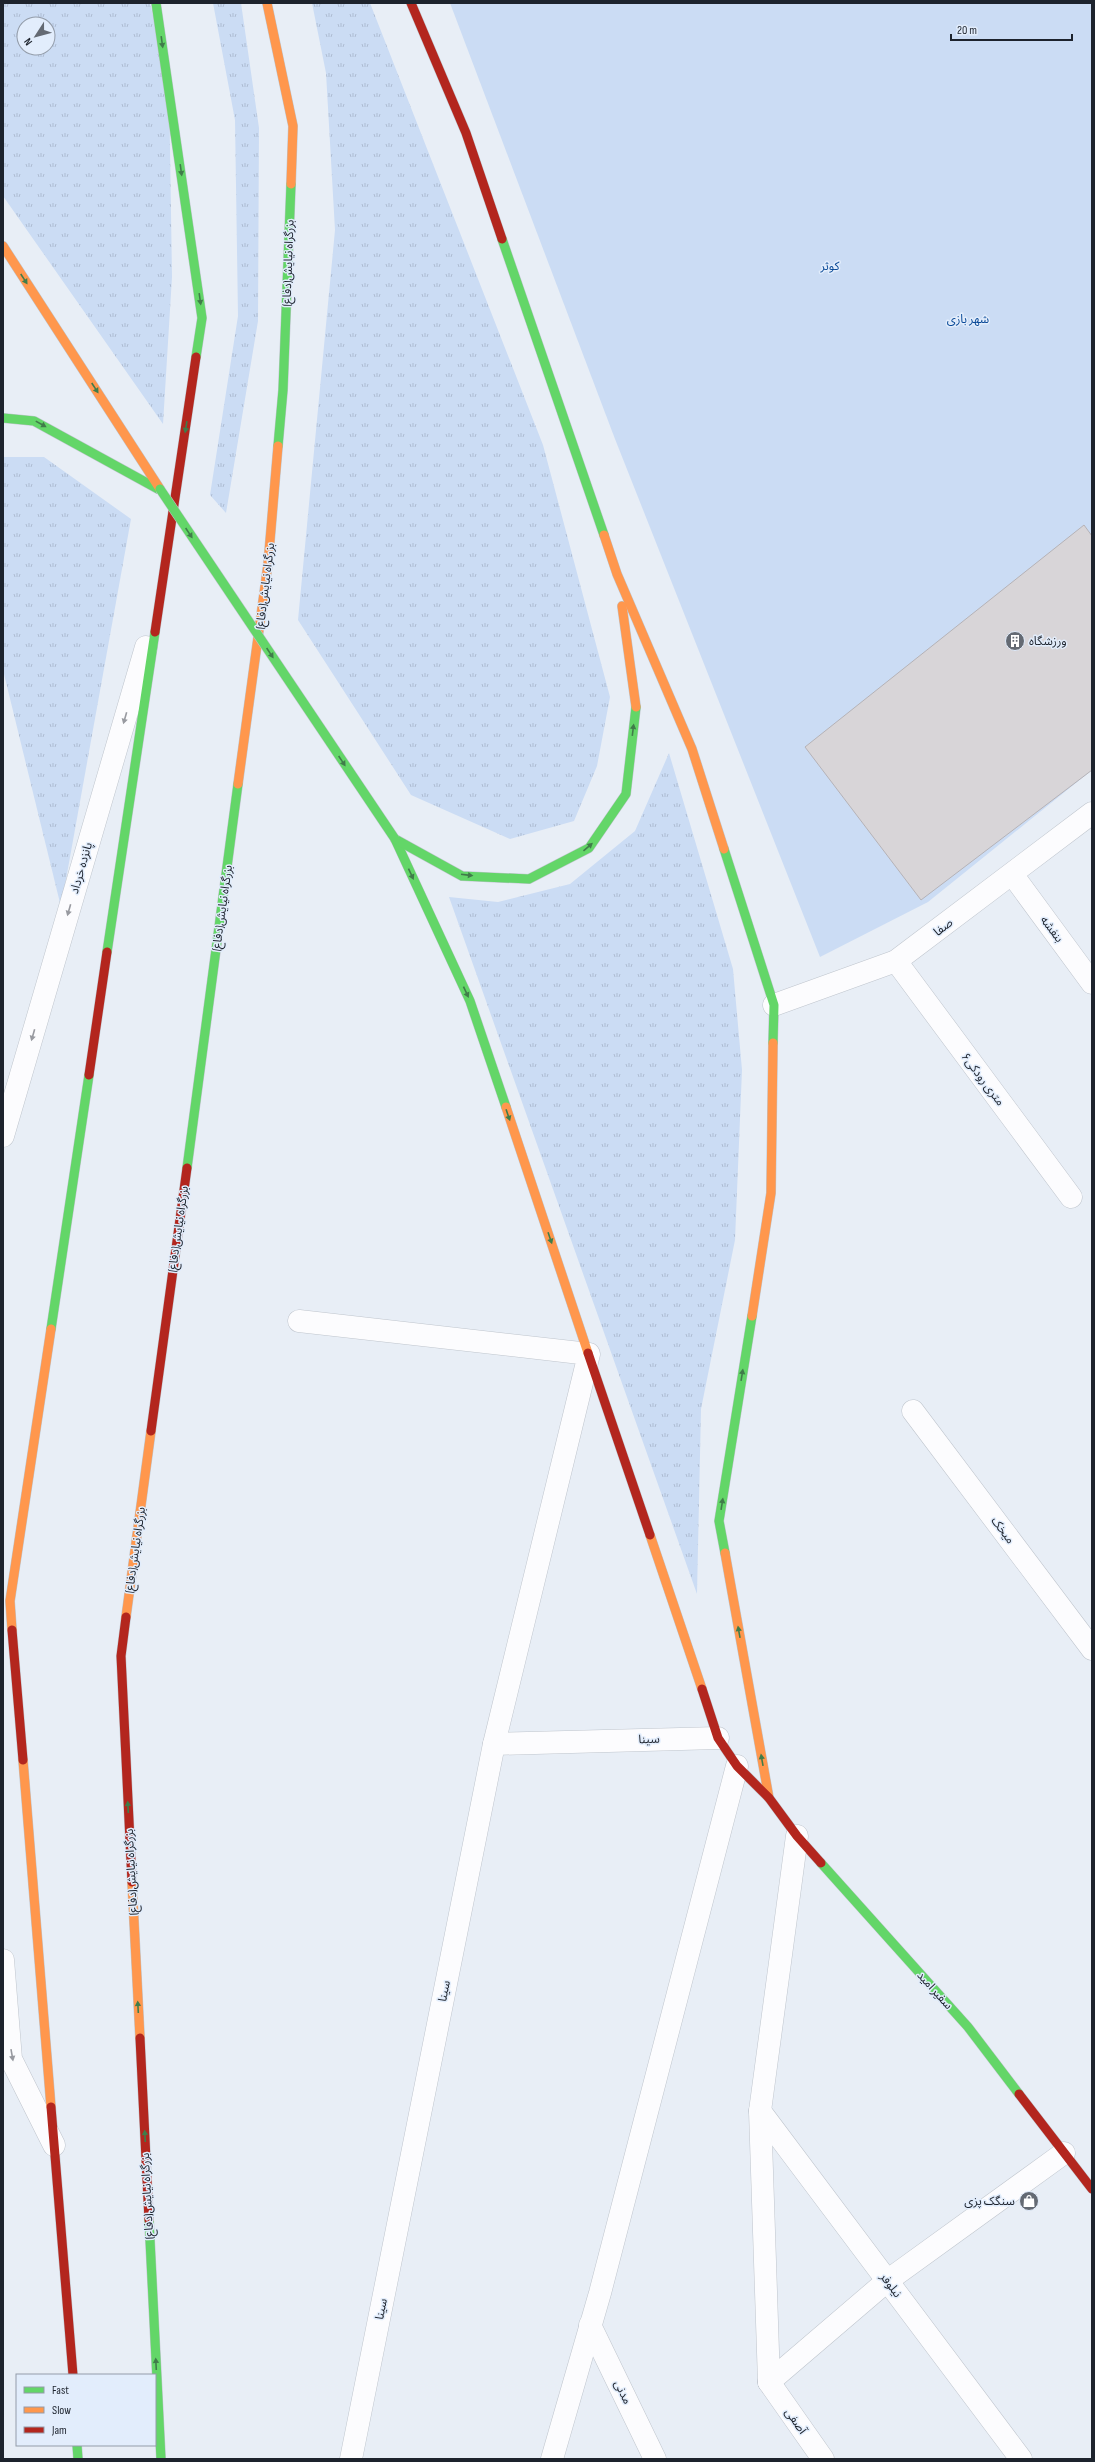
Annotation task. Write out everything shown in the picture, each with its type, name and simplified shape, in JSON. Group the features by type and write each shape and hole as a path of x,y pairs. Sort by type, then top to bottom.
{"main road":[{"path":"73,2374 10,1601 202,318 156,3"},
{"name":"بزرگراه نیایش(دفاع)","path":"161,2459 121,1656 269,557 283,390 293,126 267,3"},
{"path":"412,3 466,133 617,574 692,749 774,1005 771,1193 719,1521 769,1798"},
{"name":"سفیر امید","path":"3,246 160,489 395,839 470,1001 718,1738 737,1766 769,1798 797,1836 968,2027 1092,2190"},
{"path":"3,418 34,421 160,489"},
{"path":"395,839 462,876 529,879 589,848 626,794 637,702 617,574"},
{"path":"77,2446 78,2459"}],"street":[{"name":"پانزده خرداد","path":"3,1136 160,600"},
{"name":"صفا","path":"774,1005 896,961 1092,813"},
{"name":"بنفشه","path":"1012,874 1092,983"},
{"name":"۶متری رودکی","path":"896,961 1071,1197"},
{"path":"299,1321 589,1354 494,1744"},
{"name":"میخک","path":"913,1411 1092,1649"},
{"name":"سینا","path":"351,2459 494,1744 718,1738"},
{"path":"552,2459 590,2324 737,1766"},
{"path":"769,2382 760,2111 797,1836"},
{"path":"3,1960 12,2059 55,2146"},
{"name":"نیلوفر","path":"760,2111 1021,2459"},
{"path":"769,2382 887,2281 1064,2153"},
{"name":"مدنی","path":"590,2324 655,2459"},
{"name":"آصفی","path":"769,2382 823,2459"}],"green space":[{"path":"3,3 150,3 169,85 172,277 163,424 3,196"},
{"path":"213,3 241,3 259,128 258,321 226,513 210,495 238,316 235,120"},
{"path":"312,3 370,3 543,445 610,697 597,766 574,821 510,839 411,795 298,620 335,230 326,73"},
{"name":"کوثر","path":"450,3 1092,3 1092,770 928,902 820,957 615,439"},
{"path":"3,457 44,457 131,519 61,907 3,670"},
{"path":"669,753 733,969 742,1070 735,1240 701,1409 697,1594 449,897 498,902 570,884 635,831"}],"building":[{"name":"ورزشگاه","path":"1084,525 1092,536 1092,770 921,900 805,747"}],"traffic: fast":[{"path":"156,3 202,318 196,357"},
{"path":"278,446 283,390 291,184"},
{"path":"502,239 604,535"},
{"path":"3,418 34,421 158,489"},
{"path":"160,489 395,839"},
{"path":"107,952 155,632"},
{"path":"395,839 462,876 529,879 589,848 626,794 636,707"},
{"path":"187,1168 238,784"},
{"path":"395,839 470,1001 506,1107"},
{"path":"724,849 774,1005 773,1043"},
{"path":"51,1329 89,1075"},
{"path":"725,1553 719,1521 752,1316"},
{"path":"821,1863 968,2027 1019,2094"},
{"path":"149,2220 161,2459"},
{"path":"77,2446 78,2459"}],"traffic: slow":[{"path":"267,3 293,126 291,184"},
{"path":"3,246 160,489"},
{"path":"238,784 268,564 278,446"},
{"path":"604,535 617,574 692,749 724,849"},
{"path":"622,606 636,707"},
{"path":"752,1316 771,1193 773,1043"},
{"path":"506,1107 588,1353"},
{"path":"12,1630 10,1601 51,1329"},
{"path":"126,1617 151,1431"},
{"path":"650,1535 702,1689"},
{"path":"725,1553 769,1798"},
{"path":"23,1760 51,2107"},
{"path":"132,1882 140,2038"}],"traffic: jam":[{"path":"411,3 466,133 502,239"},
{"path":"155,632 196,357"},
{"path":"89,1075 107,952"},
{"path":"151,1431 187,1168"},
{"path":"588,1353 650,1535"},
{"path":"126,1617 121,1656 132,1882"},
{"path":"12,1630 23,1760"},
{"path":"702,1689 718,1738 737,1766 769,1798 797,1836 821,1863"},
{"path":"140,2038 149,2220"},
{"path":"1019,2094 1092,2189"},
{"path":"51,2107 73,2374"}],"place":[{"name":"ورزشگاه","path":"1015,641"},
{"name":"سنگک پزی","path":"1029,2201"}],"park label":[{"name":"شهر بازی","path":"968,319"}]}
